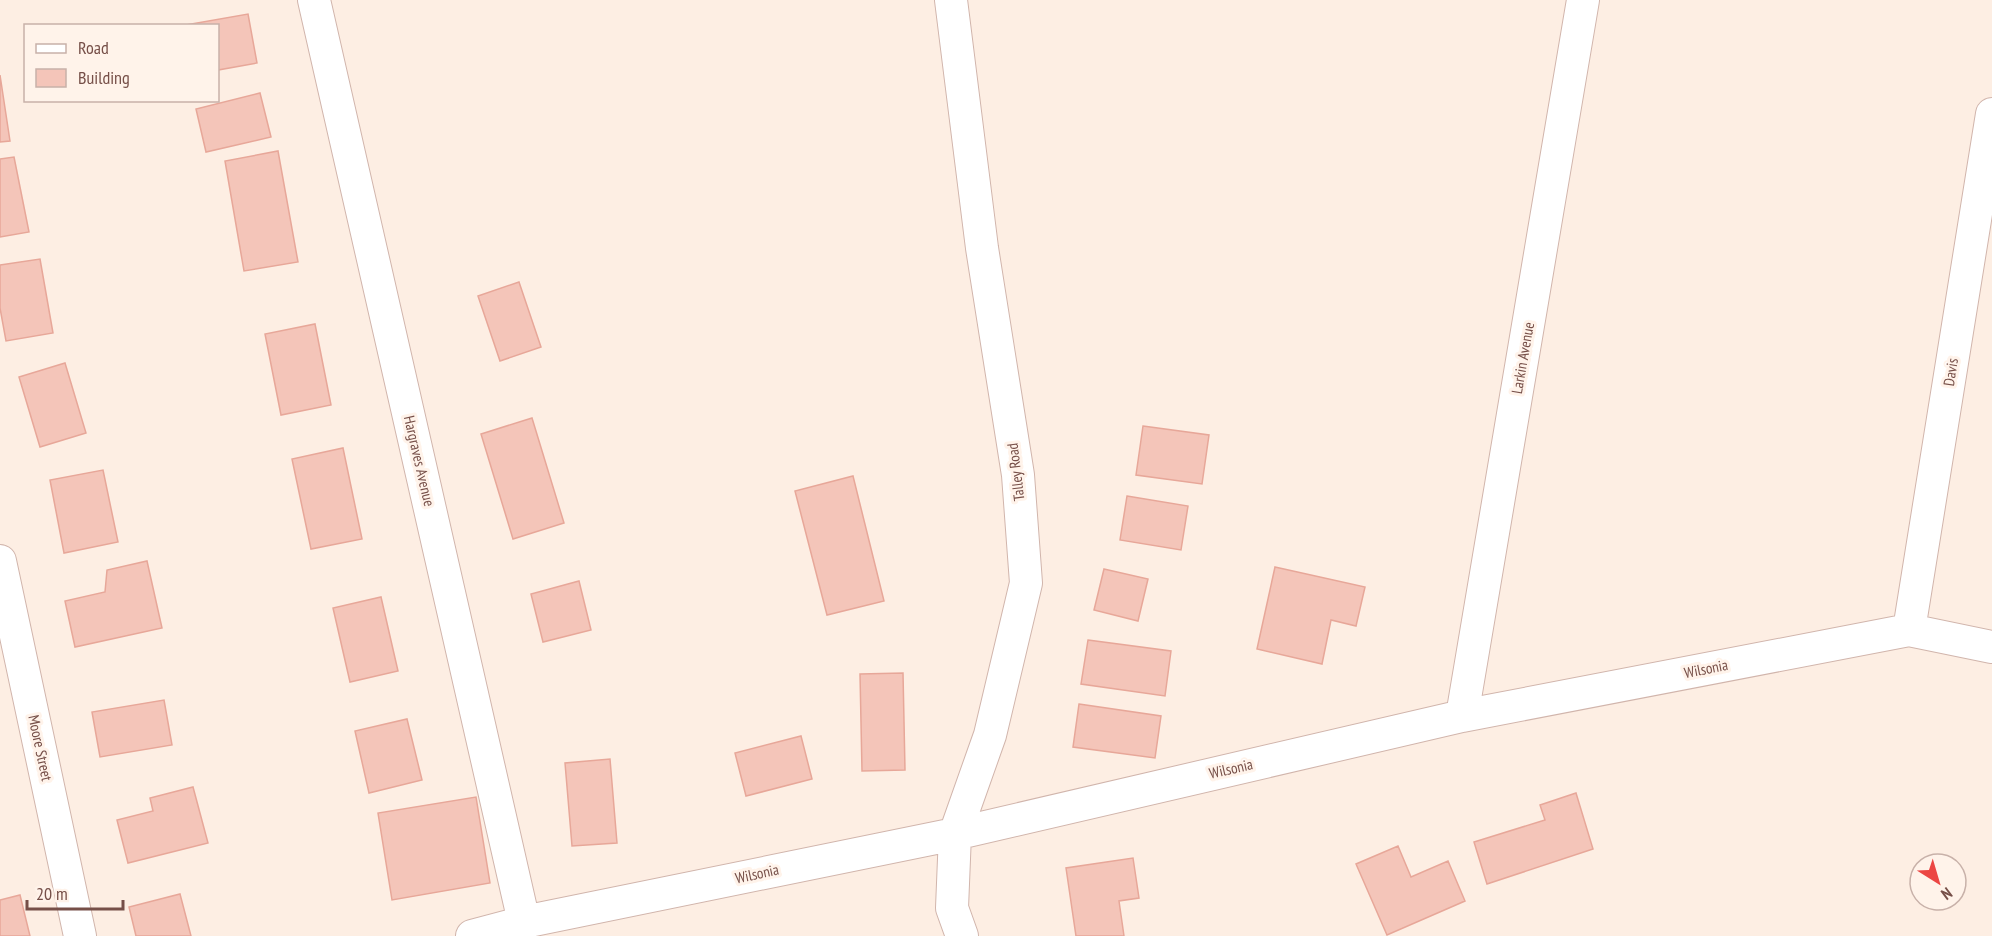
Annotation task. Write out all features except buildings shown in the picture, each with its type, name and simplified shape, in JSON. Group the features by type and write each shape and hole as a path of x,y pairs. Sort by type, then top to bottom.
{"street":[{"name":"Hargraves Avenue","path":"314,0 524,922"},
{"name":"Talley Road","path":"951,0 982,248 1018,475 1026,583 990,735 955,834 952,908 962,936"},
{"name":"Larkin Avenue","path":"1462,716 1583,0"},
{"name":"Davis","path":"1910,630 1992,114"},
{"name":"Moore Street","path":"0,561 80,936"},
{"name":"Wilsonia","path":"472,936 524,922 955,834 1462,716 1910,630 1992,647"}]}
